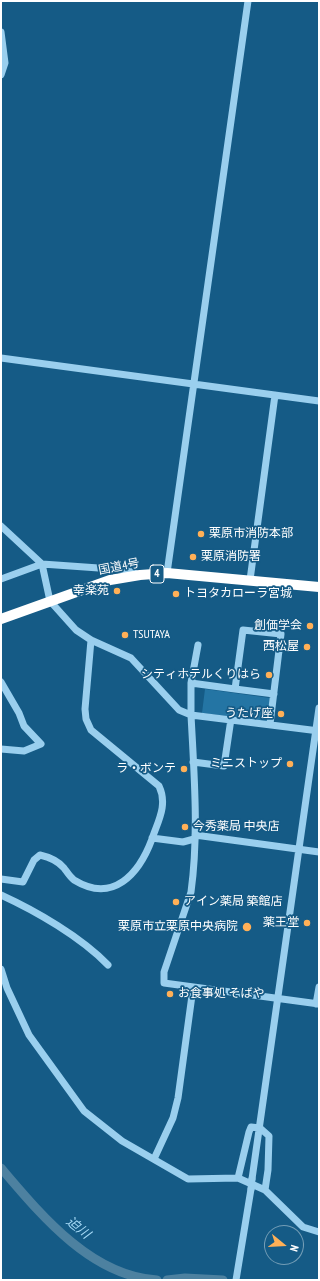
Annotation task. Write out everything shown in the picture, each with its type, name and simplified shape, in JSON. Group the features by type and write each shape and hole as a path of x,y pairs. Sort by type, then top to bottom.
{"highway":[{"name":"国道4号","path":"1,619 110,580 140,575 167,573 319,587"}],"street":[{"path":"167,573 248,1"},
{"path":"1,32 5,64 1,75"},
{"path":"1,358 319,401"},
{"path":"250,580 275,395"},
{"path":"1,526 42,564 50,601 76,630 91,640 130,658 179,710 191,715 317,731"},
{"path":"1,579 42,564 127,570 140,575"},
{"path":"235,689 243,630 281,634 270,724"},
{"path":"1,879 23,882 34,860 40,854 51,858 63,866 73,879 88,886 109,888 125,882 146,856 163,808 164,800 159,786 91,730 86,719 85,696 91,640"},
{"path":"198,645 191,683 195,837 191,892 164,972 164,983 318,1004 319,987"},
{"path":"1,682 20,713 24,726 41,744 24,751 1,749"},
{"path":"191,683 274,694"},
{"path":"236,1280 260,1128 317,731 319,708"},
{"path":"193,762 224,766 231,719"},
{"path":"152,838 176,842 195,837 319,852"},
{"path":"1,895 61,927 95,952 108,965"},
{"path":"1,969 7,988 29,1035 84,1111 122,1141 188,1179 238,1178 265,1190 296,1221 304,1227 319,1232"},
{"path":"154,1159 172,1118 178,1098 193,988"},
{"path":"238,1178 250,1129 254,1127 260,1128 269,1136 268,1170 265,1190"}],"shaded area":[{"path":"205,689 270,698 267,721 202,713"}],"waterway":[{"name":"迫川","path":"1,1168 33,1205 51,1223 69,1240 89,1255 110,1267 133,1276 157,1280"},
{"name":"迫川","path":"167,1280 185,1278 223,1280"}],"place":[{"name":"栗原市消防本部","path":"201,534"},
{"name":"栗原消防署","path":"193,557"},
{"name":"幸楽苑","path":"117,591"},
{"name":"トヨタカローラ宮城","path":"176,594"},
{"name":"創価学会","path":"310,626"},
{"name":"TSUTAYA","path":"125,635"},
{"name":"西松屋","path":"307,647"},
{"name":"シティホテルくりはら","path":"269,675"},
{"name":"うたげ座","path":"281,714"},
{"name":"ミニストップ","path":"290,764"},
{"name":"ラ・ボンテ","path":"184,769"},
{"name":"今秀薬局 中央店","path":"185,827"},
{"name":"アイン薬局 築館店","path":"176,902"},
{"name":"薬王堂","path":"307,923"},
{"name":"栗原市立栗原中央病院","path":"247,927"},
{"name":"お食事処 そばや","path":"170,994"}]}
